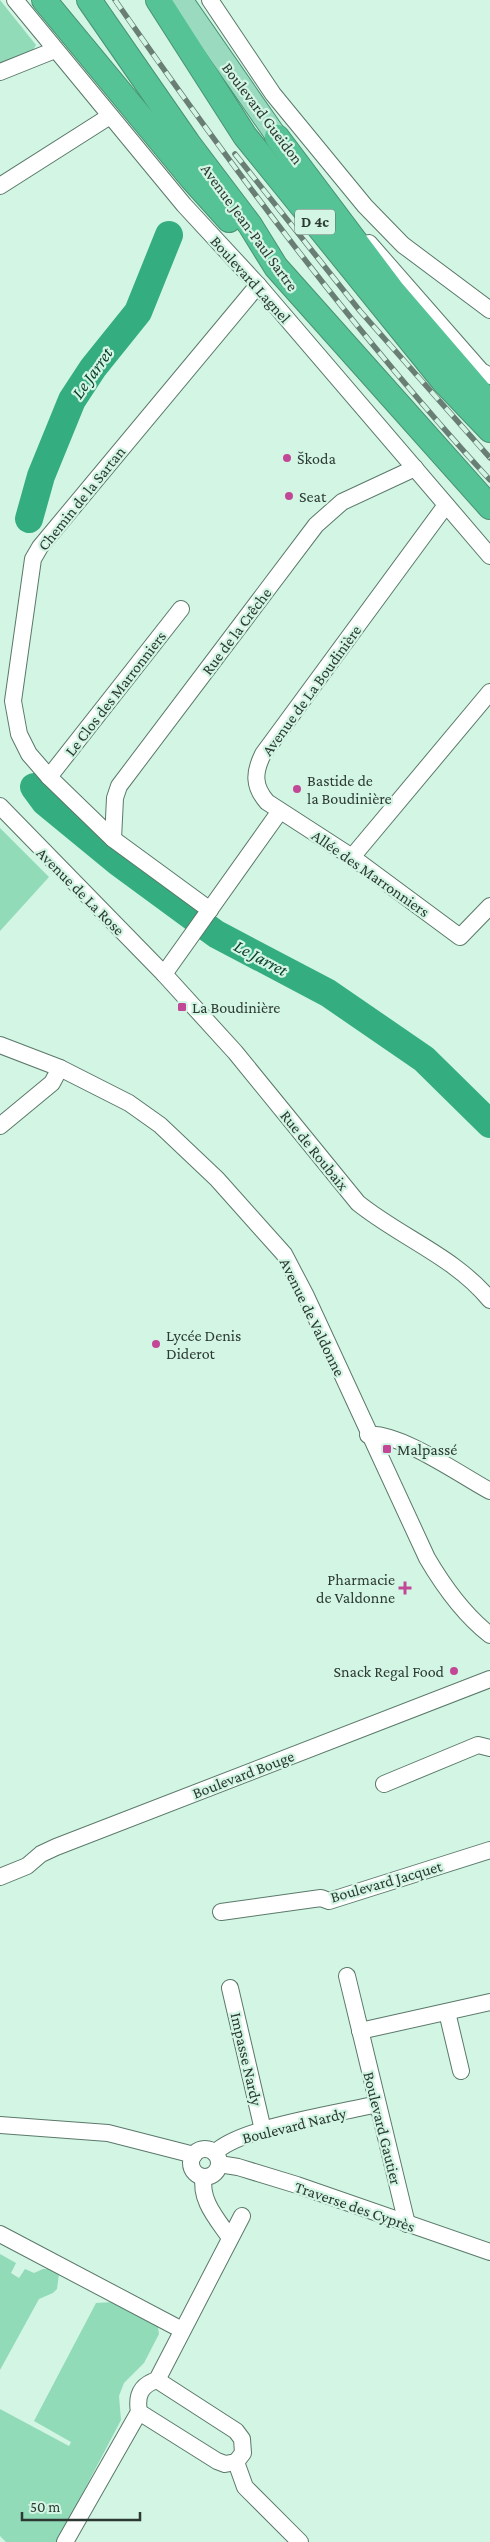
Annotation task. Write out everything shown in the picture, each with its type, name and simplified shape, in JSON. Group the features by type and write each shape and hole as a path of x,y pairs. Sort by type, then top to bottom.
{"highway":[{"path":"44,0 192,179 276,267"},
{"name":"Avenue Jean-Paul Sartre","path":"89,0 188,143 250,225 276,267 490,507"},
{"name":"D 4c","path":"158,0 245,136 444,382 490,430"},
{"path":"277,137 392,290 490,404"},
{"path":"373,378 490,518"}],"main road":[{"name":"Boulevard Gueidon","path":"182,0 277,137"}],"street":[{"name":"Boulevard Lagnel","path":"15,0 184,205 258,285 490,556"},
{"name":"Boulevard Gueidon","path":"210,0 273,94 365,206 403,245 490,310"},
{"path":"0,72 55,50"},
{"path":"0,186 110,116"},
{"name":"Boulevard Gueidon","path":"277,137 482,371 490,376"},
{"name":"Chemin de la Sartan","path":"207,915 113,840 49,777 29,754 18,734 13,701 33,559 40,546 258,285"},
{"name":"Rue de la Crêche","path":"113,840 116,798 119,786 316,525 342,502 415,468"},
{"name":"Avenue de La Boudinière","path":"280,811 260,794 256,783 258,764 263,754 446,505"},
{"name":"Le Clos des Marronniers","path":"49,777 181,608"},
{"path":"352,857 490,692"},
{"name":"Avenue de La Rose","path":"0,806 164,974"},
{"path":"164,974 280,811"},
{"name":"Allée des Marronniers","path":"280,811 352,857 460,937 490,906"},
{"name":"Rue de Roubaix","path":"164,974 235,1052 358,1204 376,1218 454,1265 490,1300"},
{"name":"Avenue de Valdonne","path":"0,1045 60,1068 129,1103 160,1125 217,1179 284,1254 306,1296 368,1435 426,1558 443,1586 465,1613 490,1635"},
{"path":"0,1126 52,1083 60,1068"},
{"path":"368,1435 379,1433 432,1457 490,1492"},
{"name":"Boulevard Bouge","path":"0,1876 27,1866 41,1854 56,1847 490,1679"},
{"path":"384,1784 478,1745 490,1748"},
{"name":"Boulevard Jacquet","path":"221,1912 321,1898 329,1901 490,1850"},
{"name":"Boulevard Gautier","path":"347,1976 407,2224"},
{"name":"Impasse Nardy","path":"230,1988 264,2130"},
{"path":"360,2032 490,2002"},
{"path":"447,2012 461,2071"},
{"name":"Boulevard Nardy","path":"217,2159 222,2146 264,2130 377,2104"},
{"path":"0,2125 108,2133 194,2155 207,2149 217,2159 214,2174 204,2177 195,2173 192,2168 194,2155"},
{"name":"Traverse des Cyprès","path":"217,2159 490,2252"},
{"path":"204,2177 202,2188 206,2201 230,2238"},
{"path":"65,2542 139,2412 137,2401 140,2391 147,2383 156,2380 242,2216"},
{"path":"0,2234 182,2330"},
{"path":"139,2412 217,2461 225,2464 236,2462 243,2452 242,2439 236,2430 156,2380"},
{"path":"236,2462 245,2486 300,2542"}],"green space":[{"path":"0,0 36,45 33,50 0,63"},
{"path":"0,828 49,877 0,931"},
{"path":"0,2254 16,2263 11,2273 19,2278 25,2269 34,2273 43,2269 54,2269 59,2274 57,2289 53,2293 39,2299 0,2370"},
{"path":"113,2302 158,2327 159,2334 144,2363 124,2383 119,2396 121,2420 57,2542 6,2542 0,2536 0,2409 69,2446 71,2442 34,2421 96,2303"}],"waterway":[{"name":"Le Jarret","path":"29,519 41,476 72,400 93,368 138,312 169,235"},
{"name":"Le Jarret","path":"34,787 45,802 118,862 216,934 328,993 424,1059 490,1124"}],"railway":[{"path":"115,0 248,185 342,307 390,366 490,480"},
{"path":"235,154 360,311 490,458"}],"place":[{"name":"Škoda","path":"287,458"},
{"name":"Seat","path":"289,496"},
{"name":"Bastide de la Boudinière","path":"297,789"},
{"name":"La Boudinière","path":"182,1007"},
{"name":"Lycée Denis Diderot","path":"156,1344"},
{"name":"Malpassé","path":"387,1449"},
{"name":"Pharmacie de Valdonne","path":"405,1588"},
{"name":"Snack Regal Food","path":"454,1671"}]}
